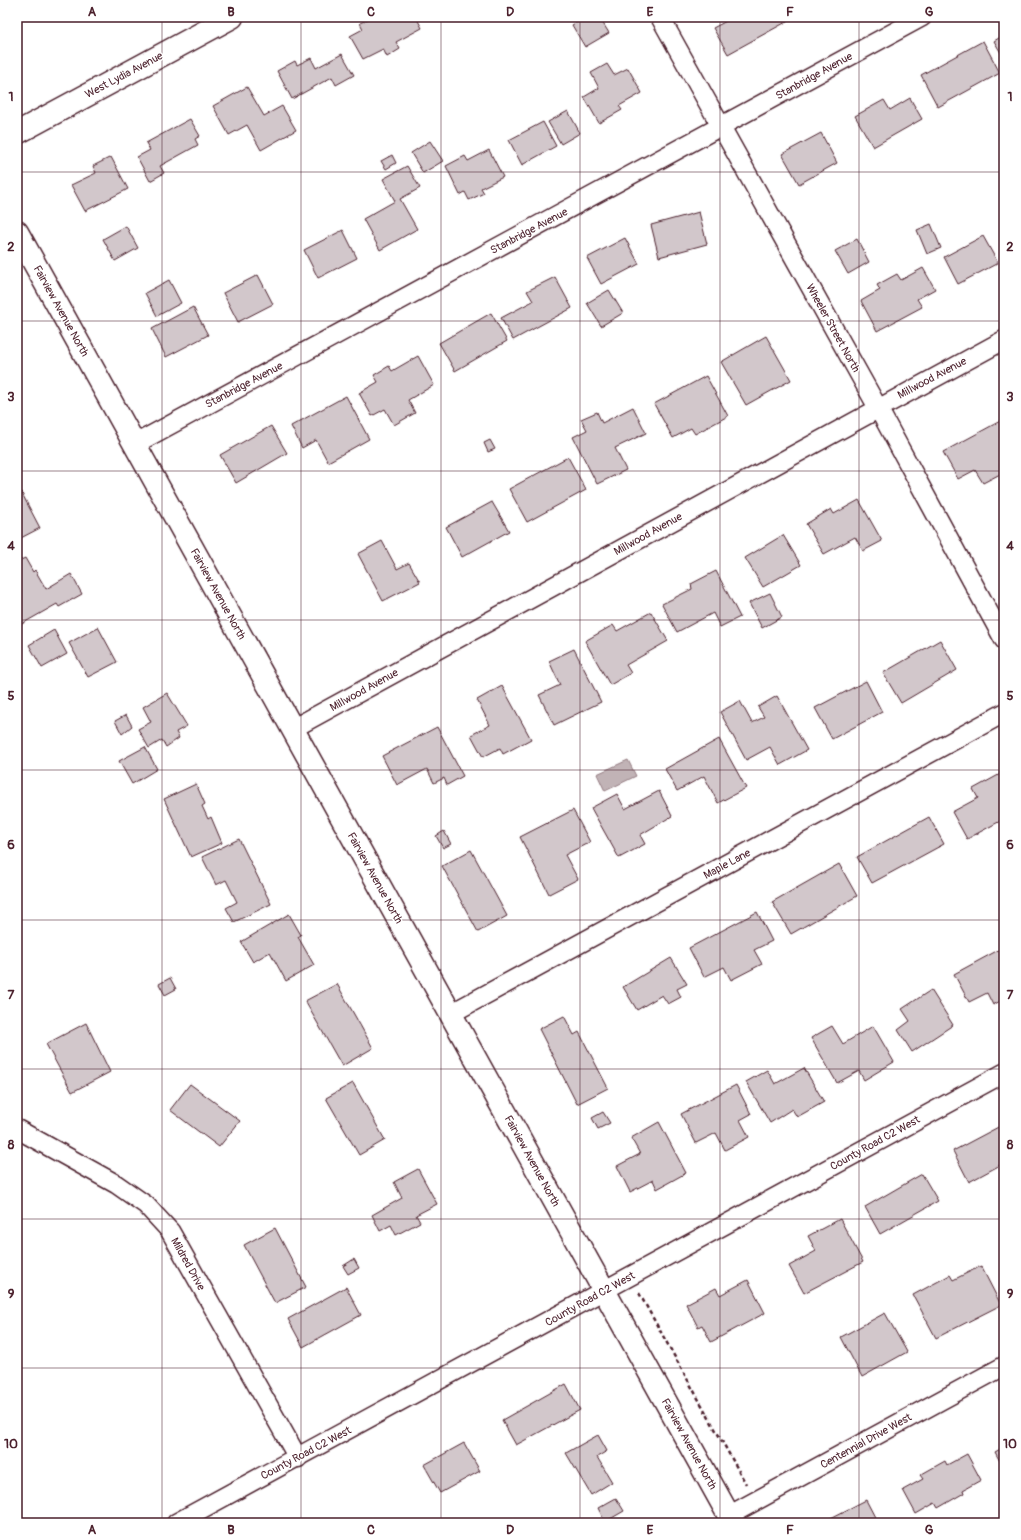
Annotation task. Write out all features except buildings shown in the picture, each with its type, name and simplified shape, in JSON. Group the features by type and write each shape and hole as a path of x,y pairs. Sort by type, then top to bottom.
{"street":[{"name":"West Lydia Avenue","path":"17,133 232,17"},
{"name":"Wheeler Street North","path":"660,17 878,408 1004,640"},
{"name":"Stanbridge Avenue","path":"135,444 922,17"},
{"name":"Fairview Avenue North","path":"17,232 730,1519"},
{"name":"Millwood Avenue","path":"292,729 1004,340"},
{"name":"Maple Lane","path":"450,1014 1004,713"},
{"name":"County Road C2 West","path":"176,1523 1004,1073"},
{"name":"Mildred Drive","path":"17,1129 116,1184 146,1205 170,1231 298,1458"},
{"name":"Centennial Drive West","path":"730,1519 756,1501 1004,1366"}],"path":[{"path":"629,1277 756,1501"}],"shaded area":[{"path":"628,760 636,776 605,791 597,774"}]}
